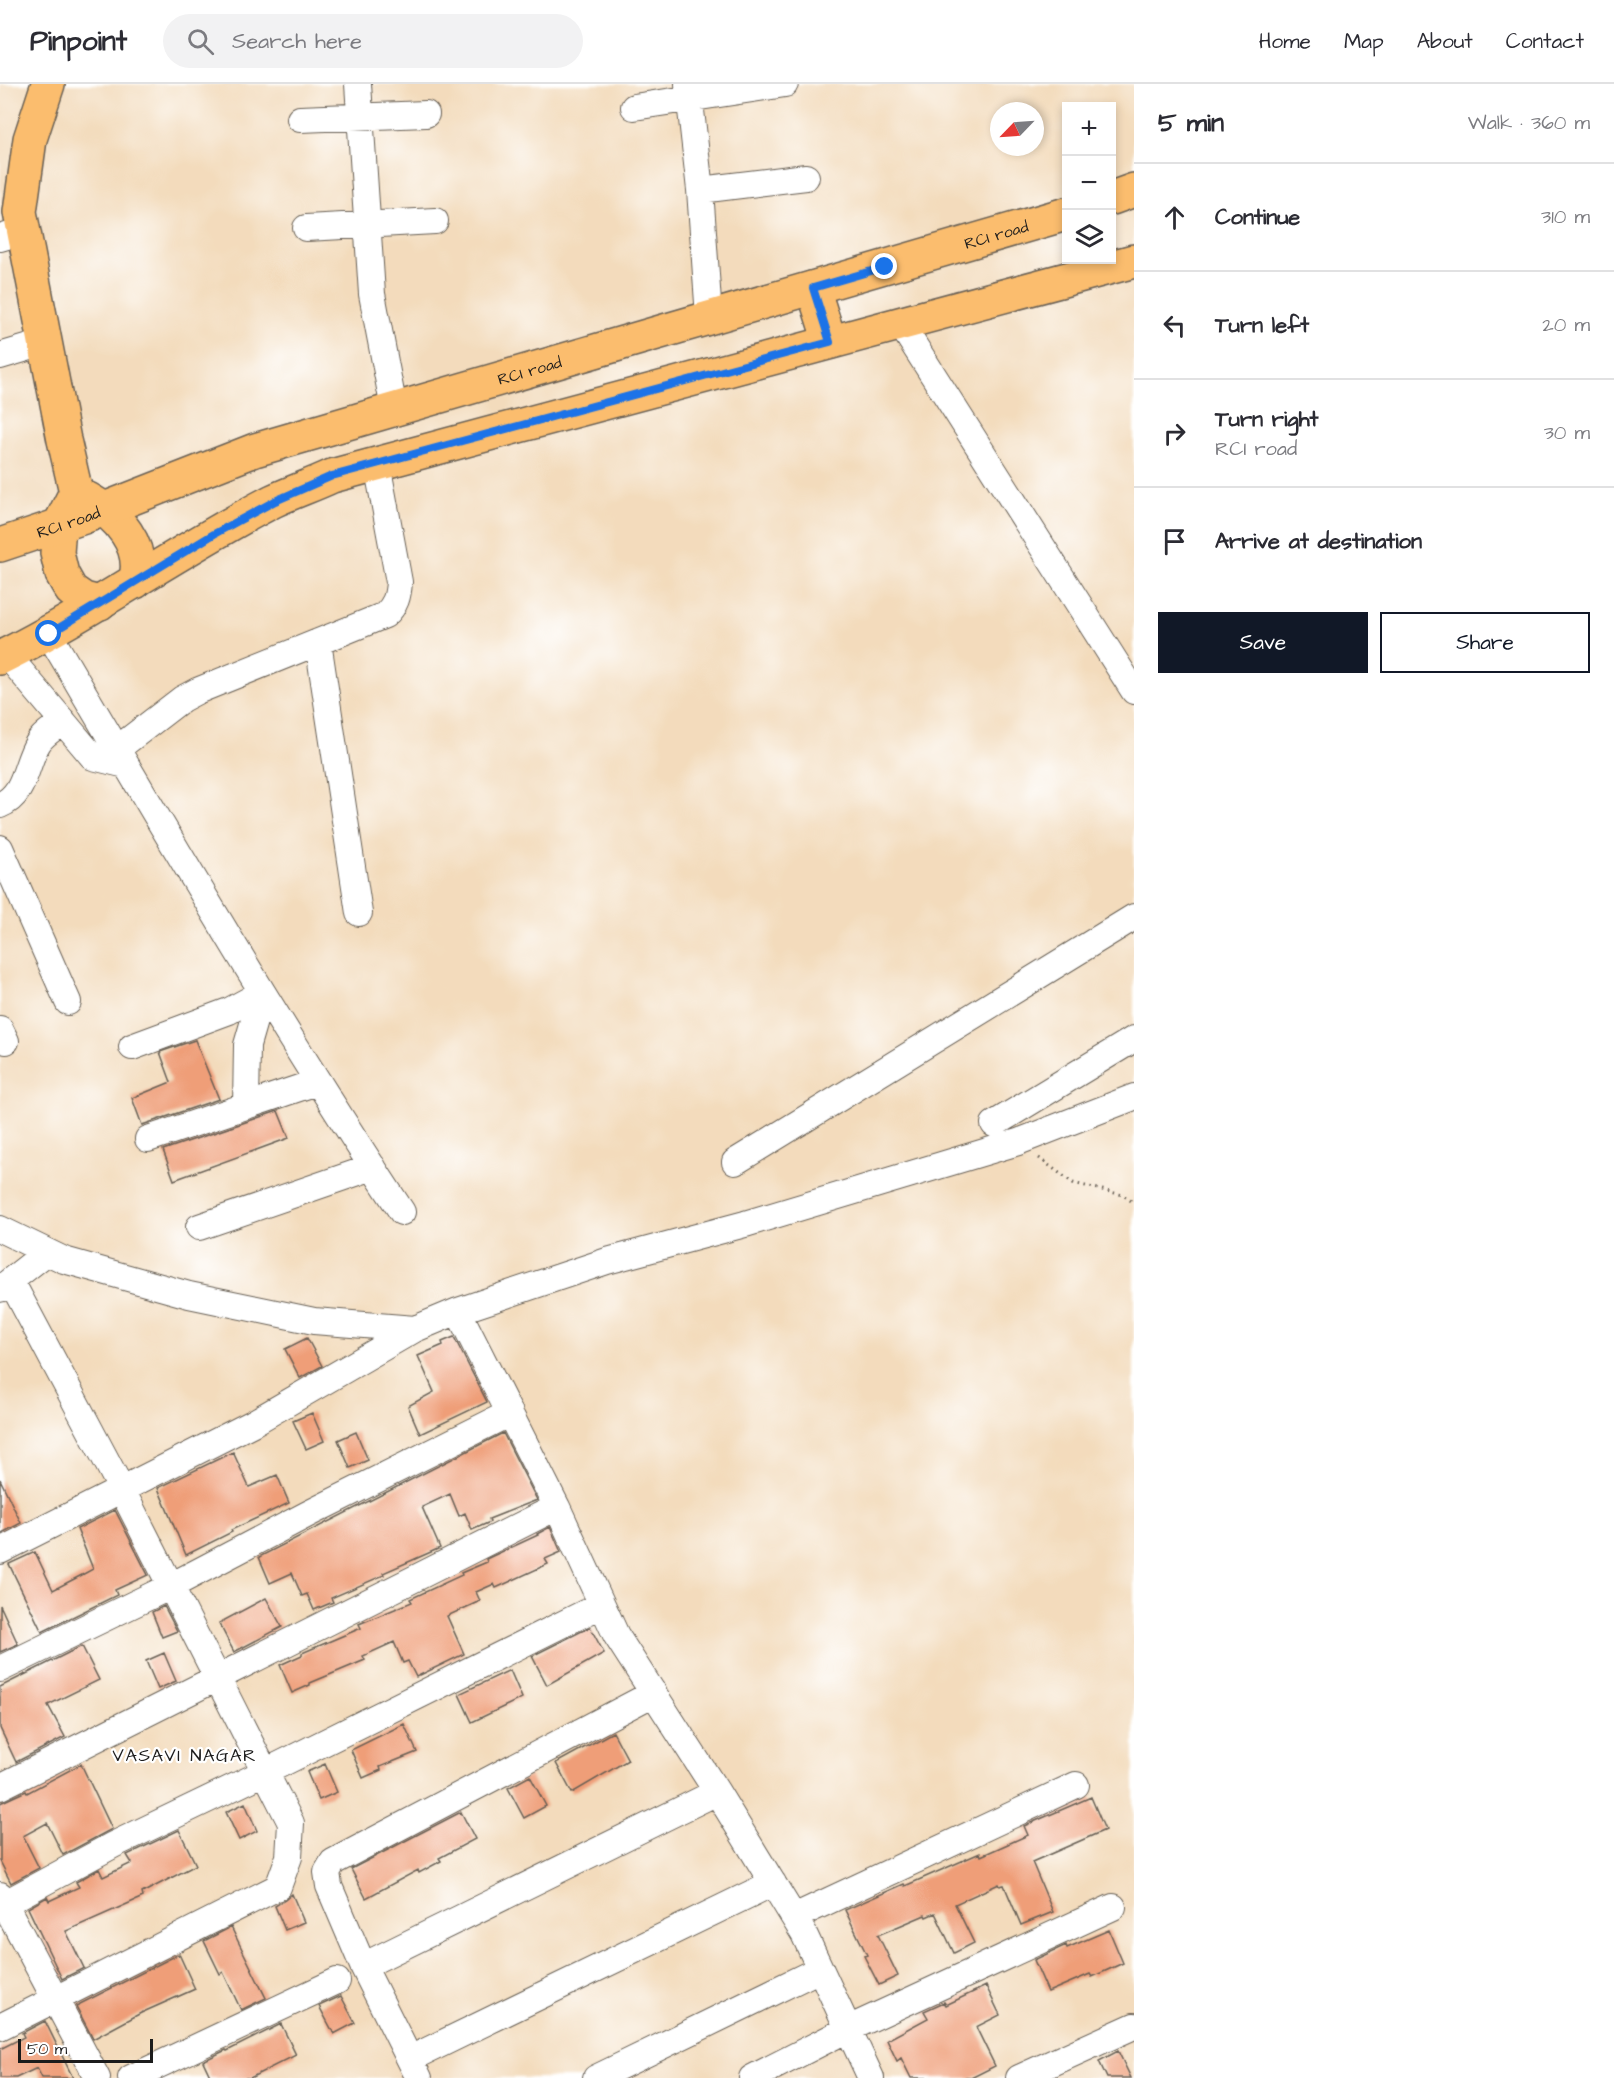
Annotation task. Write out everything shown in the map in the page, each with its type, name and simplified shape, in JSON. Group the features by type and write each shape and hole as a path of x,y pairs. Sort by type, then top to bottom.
{"main road":[{"path":"48,84 30,139 20,212 12,234 47,342 64,440 76,492 59,526 57,553 62,574 71,590 84,598 100,603"},
{"path":"1116,197 1134,190"},
{"name":"RCI road","path":"0,545 59,526 255,450 1062,215"},
{"path":"3,657 49,634 214,534 275,501 332,476 1134,261"},
{"path":"813,288 830,342"},
{"path":"76,492 106,508 118,520 138,556 138,572 135,582"}],"street":[{"path":"358,84 372,294 394,409"},
{"path":"634,107 689,91 785,84"},
{"path":"689,91 700,190 709,317"},
{"path":"300,119 426,114"},
{"path":"700,190 806,177"},
{"path":"306,228 435,220"},
{"path":"900,323 1134,691"},
{"path":"0,356 47,342"},
{"path":"3,657 93,757 122,757 182,699 385,615 393,607 398,596 399,582 377,464"},
{"path":"49,634 262,993 402,1212"},
{"path":"318,642 359,913"},
{"path":"0,804 5,803 20,789 28,761 39,741 63,722"},
{"path":"0,848 69,1002"},
{"path":"735,1162 1134,917"},
{"path":"132,1047 229,1011 262,993"},
{"path":"246,1106 247,1045 262,993"},
{"path":"994,1124 1134,1039"},
{"path":"148,1139 317,1082"},
{"path":"0,1551 253,1423 415,1329 458,1311 607,1261 746,1224 1018,1142 1134,1097"},
{"path":"199,1227 373,1167"},
{"path":"0,1230 64,1260 189,1295 314,1321 415,1329"},
{"path":"0,2027 278,1887 289,1857 291,1823 122,1490 5,1285 47,1252"},
{"path":"458,1311 557,1507 616,1635 794,1917 871,2078"},
{"path":"0,1669 171,1586 308,1514 510,1413"},
{"path":"0,1787 557,1507"},
{"path":"97,2078 56,1998 2,1902 601,1605"},
{"path":"654,1693 333,1862 327,1872 328,1886 363,1966 414,2068 773,1883"},
{"path":"794,1917 1076,1785"},
{"path":"363,1966 717,1792"},
{"path":"752,2078 848,2029 1113,1907"},
{"path":"596,2078 820,1970"},
{"path":"131,2078 337,1981"},
{"path":"1019,2078 1134,2026"}],"path":[{"path":"1018,1142 1073,1183 1123,1195 1134,1203"}],"building":[{"path":"195,1040 219,1099 142,1125 132,1098 171,1082 160,1052"},
{"path":"278,1111 289,1138 174,1180 163,1150"},
{"path":"454,1337 487,1402 420,1434 408,1406 434,1392 418,1356 443,1345 442,1342"},
{"path":"307,1338 322,1366 300,1378 285,1349"},
{"path":"312,1413 324,1441 306,1449 293,1421"},
{"path":"356,1432 368,1460 350,1468 338,1440"},
{"path":"503,1433 537,1500 489,1519 490,1522 472,1530 465,1513 459,1516 450,1494 422,1507 440,1548 331,1598 333,1602 314,1610 307,1594 302,1596 292,1573 270,1583 259,1557"},
{"path":"233,1452 249,1487 277,1475 289,1503 231,1530 232,1532 186,1555 158,1488"},
{"path":"0,1479 21,1523 0,1534"},
{"path":"115,1510 148,1575 115,1590 117,1595 42,1632 9,1564 35,1552 53,1590 93,1569 77,1529"},
{"path":"550,1527 561,1552 545,1559 548,1564 496,1588 494,1584 476,1592 480,1601 447,1616 464,1654 416,1677 408,1661 403,1663 394,1642 363,1656 365,1660 292,1693 280,1665 361,1628 359,1624 412,1602 410,1599 462,1575 461,1573 487,1562 486,1559"},
{"path":"266,1598 282,1627 234,1652 219,1623"},
{"path":"0,1605 18,1644 0,1652"},
{"path":"164,1606 177,1631 162,1637 152,1612"},
{"path":"590,1627 604,1653 547,1685 532,1656"},
{"path":"82,1646 99,1680 48,1705 65,1737 16,1762 0,1728 0,1687"},
{"path":"164,1653 176,1681 158,1689 146,1661"},
{"path":"510,1670 522,1698 472,1722 459,1694"},
{"path":"404,1724 417,1752 380,1767 381,1770 363,1778 351,1750"},
{"path":"613,1732 628,1760 572,1793 556,1763"},
{"path":"81,1764 112,1829 63,1855 47,1823 23,1836 39,1868 11,1883 0,1861 0,1803 26,1791 27,1793"},
{"path":"325,1764 337,1792 319,1800 307,1772"},
{"path":"530,1776 546,1806 524,1818 508,1788"},
{"path":"1091,1797 1105,1830 1032,1862 1053,1912 1021,1925 1004,1885 999,1884 955,1904 974,1943 954,1953 935,1913 926,1917 925,1915 878,1935 898,1976 879,1985 845,1910 1028,1835 1024,1826"},
{"path":"245,1803 257,1831 239,1840 226,1812"},
{"path":"461,1812 475,1839 439,1858 441,1861 419,1873 418,1870 366,1898 351,1869"},
{"path":"179,1830 196,1865 142,1893 143,1897 66,1931 84,1968 62,1979 28,1908 47,1897 49,1901 79,1887 76,1882 99,1869 103,1877 132,1863 127,1855"},
{"path":"292,1894 304,1922 285,1930 275,1906"},
{"path":"231,1927 266,1998 241,2010 223,1972 220,1974 204,1941"},
{"path":"1109,1930 1123,1963 1092,1977 1090,1974 1048,1992 1034,1960 1066,1945 1067,1948"},
{"path":"179,1954 195,1989 141,2013 93,2039 76,2006"},
{"path":"986,1986 1000,2015 976,2027 995,2066 971,2078 911,2078 901,2058 897,2061 887,2040 928,2018 924,2011 944,2002 946,2005"},
{"path":"341,1996 355,2023 334,2034 319,2006"},
{"path":"45,2021 73,2078 42,2078 37,2068 16,2078 0,2078 0,2049 24,2037 22,2033"},
{"path":"281,2024 296,2055 250,2078 211,2078 203,2061"},
{"path":"1118,2051 1131,2078 1107,2078 1099,2061"}],"district":[{"name":"VASAVI NAGAR","path":"185,1755"}],"route":[{"path":"49,634 214,534 275,501 332,476 830,342 813,288 885,267"}]}
